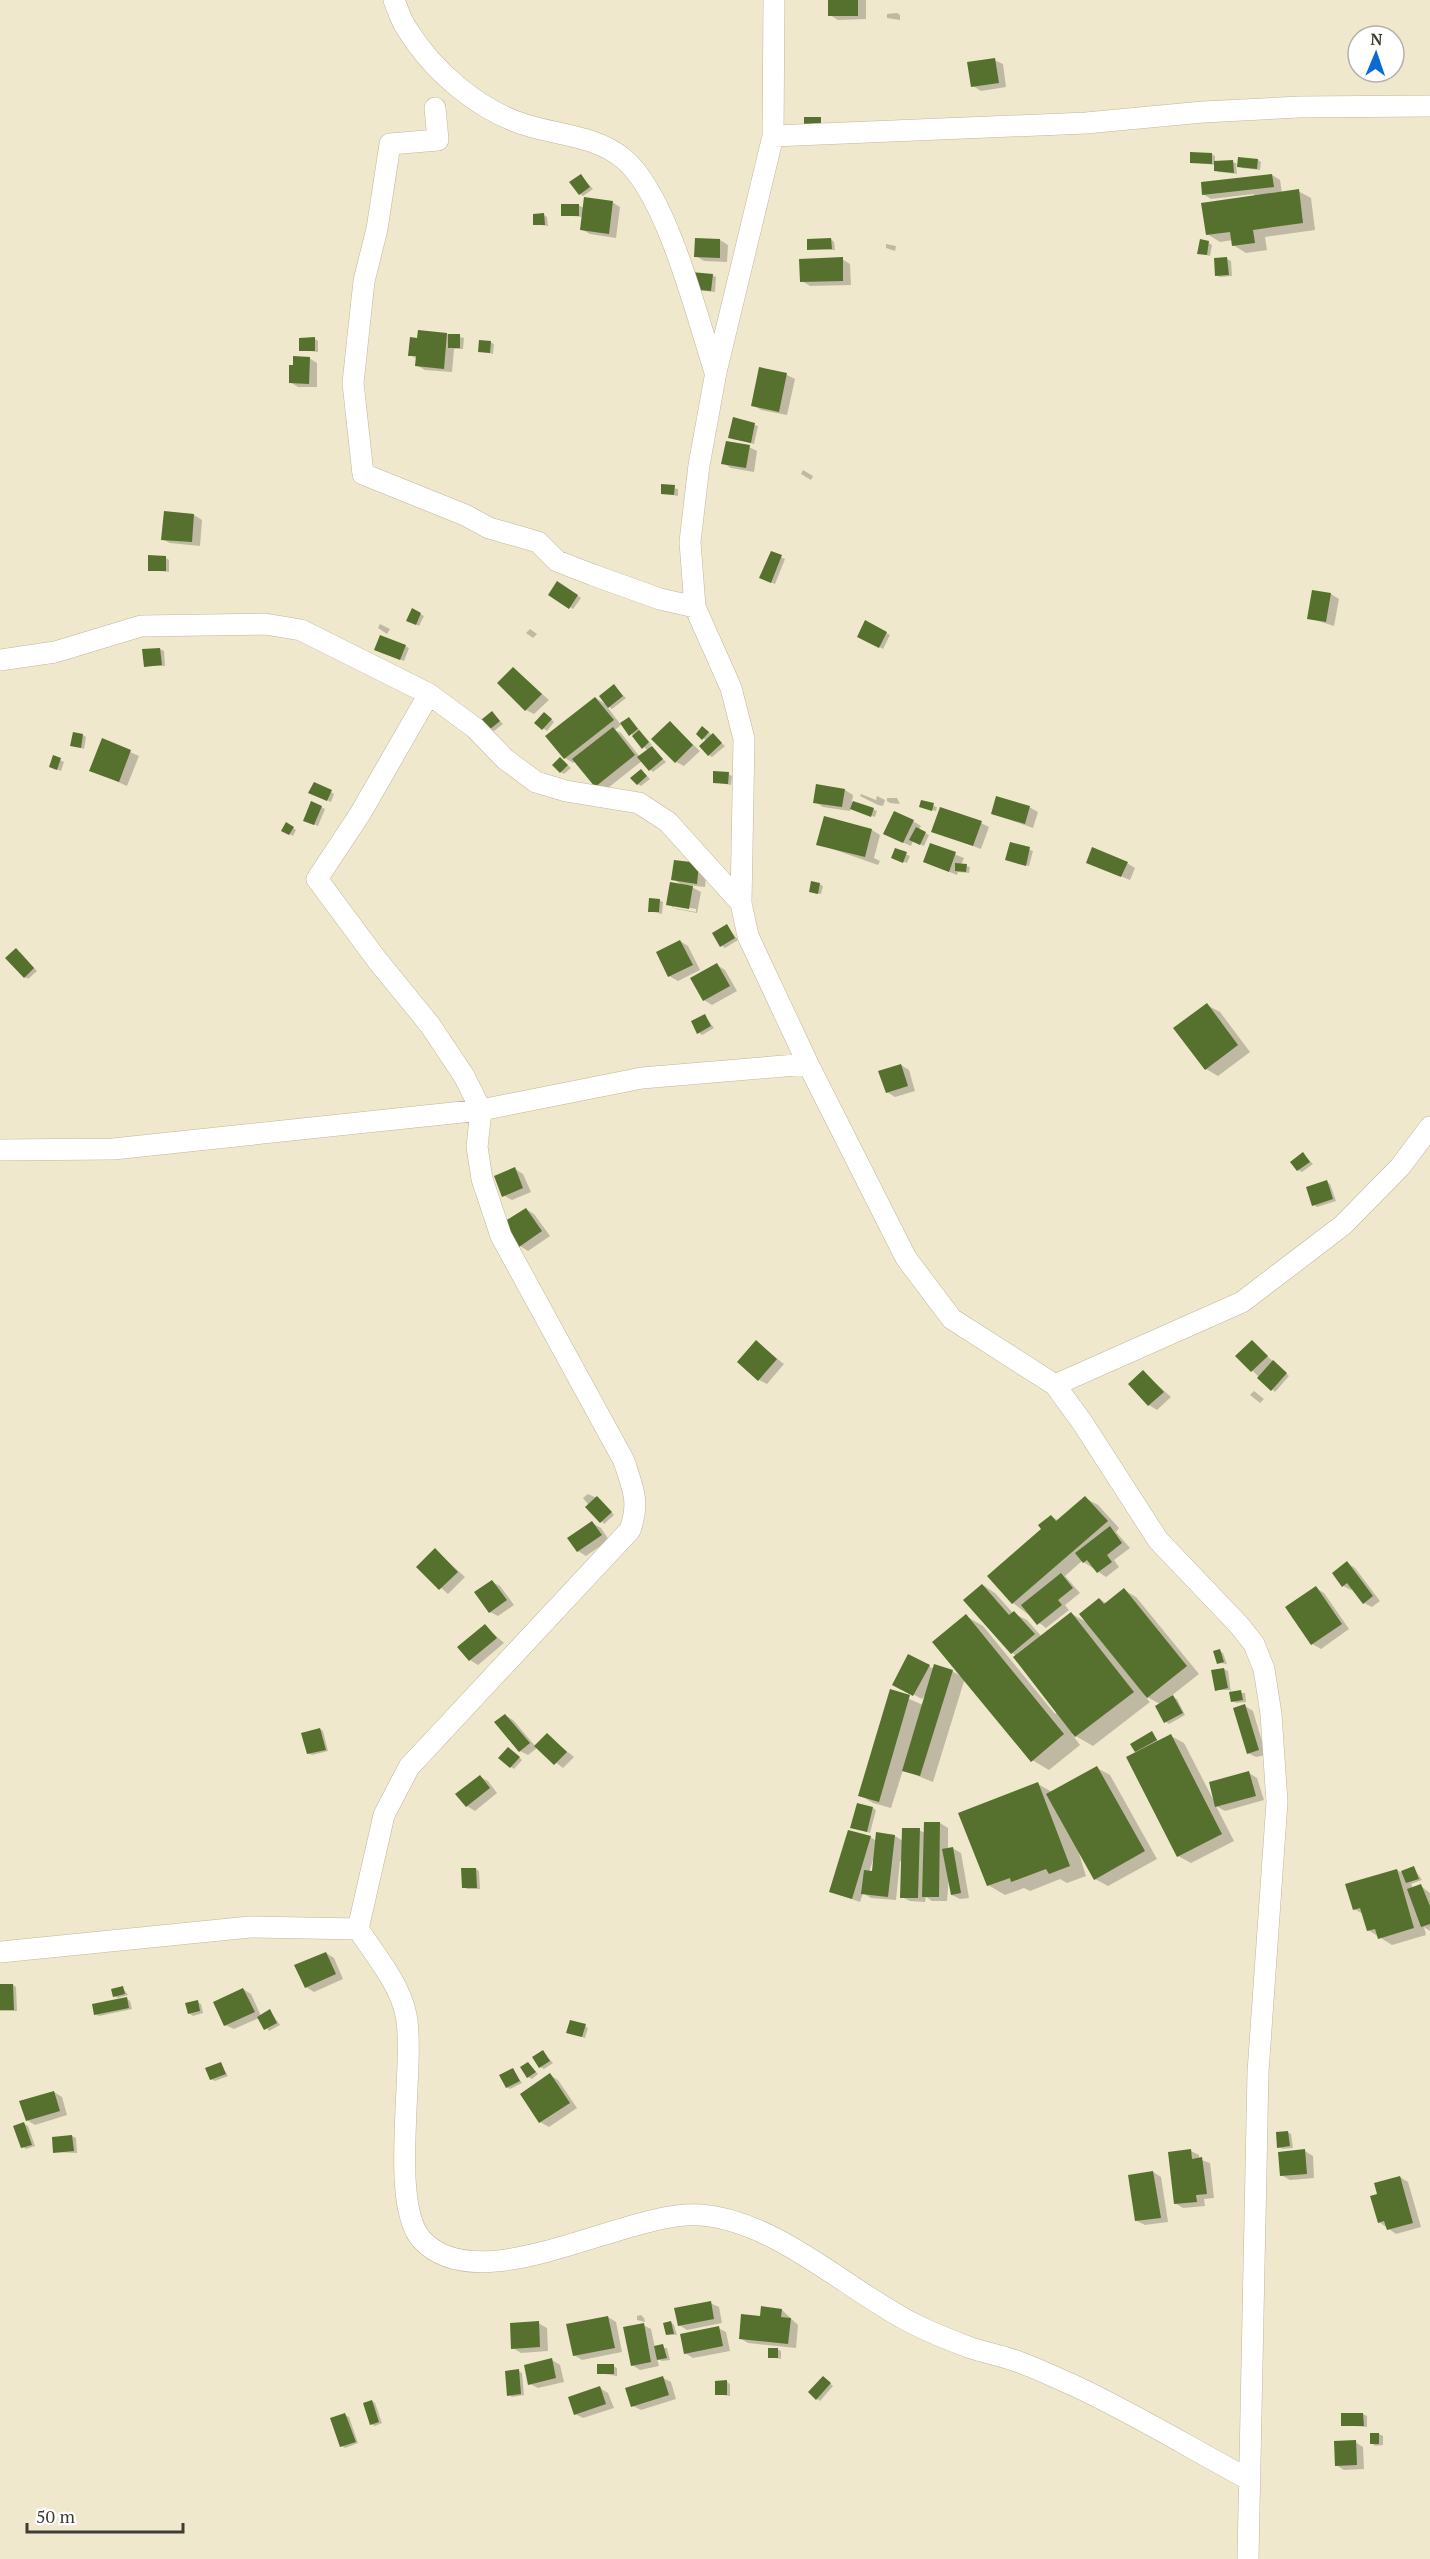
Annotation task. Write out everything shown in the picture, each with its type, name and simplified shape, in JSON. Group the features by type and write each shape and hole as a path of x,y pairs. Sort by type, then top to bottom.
{"street":[{"path":"394,0 406,28 430,60 476,101 523,125 601,144 625,160 649,192 671,236 716,372"},
{"path":"774,0 773,136 716,372 699,465 690,542 695,607 731,688 744,739 741,903 748,936 808,1064 906,1258 952,1318 1055,1385 1082,1422 1158,1540 1239,1625 1254,1644 1264,1669 1273,1725 1277,1802 1258,2072 1248,2559"},
{"path":"773,136 1086,123 1203,112 1299,107 1430,106"},
{"path":"435,108 438,140 390,144 386,159 377,229 364,281 353,383 360,428 363,474 465,515 489,528 538,542 557,561 660,599 695,607"},
{"path":"0,660 55,652 141,626 265,624 302,630 429,694 474,728 505,759 536,782 566,791 639,803 668,822 741,903"},
{"path":"429,694 360,814 317,879 377,960 430,1025 464,1077 481,1110 477,1147 482,1179 501,1236 624,1461 635,1496 636,1512 630,1530 409,1767 384,1815 358,1929 396,1989 405,2011 409,2032 406,2072 406,2198 411,2221 422,2240 447,2257 473,2262 512,2260 674,2216 702,2215 729,2221 760,2232 916,2325 971,2348 1017,2361 1078,2388 1250,2480"},
{"path":"0,1150 113,1149 481,1110 642,1078 808,1064"},
{"path":"1055,1385 1242,1302 1343,1225 1400,1167 1430,1127"},
{"path":"0,1952 250,1927 358,1929"}],"building":[{"path":"828,0 858,0 858,16 828,16"},
{"path":"995,58 999,83 971,87 967,62"},
{"path":"804,117 821,117 821,129 804,129"},
{"path":"1190,152 1212,153 1212,164 1190,163"},
{"path":"1238,157 1258,159 1257,169 1237,167"},
{"path":"1233,160 1234,173 1214,171 1214,161"},
{"path":"581,174 590,187 579,195 569,182"},
{"path":"1272,174 1274,187 1202,195 1201,182"},
{"path":"1299,189 1303,223 1253,230 1255,243 1232,246 1230,232 1206,235 1201,203"},
{"path":"584,197 613,201 609,234 580,230"},
{"path":"561,204 579,204 579,216 561,216"},
{"path":"544,213 545,225 533,225 533,214"},
{"path":"695,238 720,239 720,258 694,257"},
{"path":"831,238 832,249 807,250 807,239"},
{"path":"1200,239 1209,241 1207,255 1197,254"},
{"path":"843,257 843,281 800,282 799,259"},
{"path":"1227,257 1229,275 1215,276 1214,258"},
{"path":"691,272 713,274 711,291 690,289"},
{"path":"418,330 447,333 444,369 415,366 416,356 408,356 410,337 417,338"},
{"path":"448,334 460,334 460,348 448,348"},
{"path":"315,337 315,351 299,351 299,338"},
{"path":"479,340 491,341 490,353 478,352"},
{"path":"293,356 310,357 309,384 289,383 289,365 293,365"},
{"path":"759,367 787,373 779,412 751,406"},
{"path":"733,417 755,423 751,443 728,438"},
{"path":"726,441 750,445 746,468 721,464"},
{"path":"661,484 675,485 674,495 661,494"},
{"path":"164,511 194,514 192,542 161,540"},
{"path":"771,551 782,555 771,583 759,578"},
{"path":"148,555 166,556 166,571 148,571"},
{"path":"557,581 578,595 569,609 548,595"},
{"path":"1312,590 1331,593 1326,622 1307,619"},
{"path":"412,608 421,613 416,625 406,621"},
{"path":"865,620 887,632 879,648 857,637"},
{"path":"380,635 406,645 400,660 374,650"},
{"path":"160,648 162,665 144,667 142,649"},
{"path":"513,667 542,694 525,711 497,683"},
{"path":"614,684 623,696 608,708 599,696"},
{"path":"595,697 614,720 564,759 545,736"},
{"path":"492,711 500,721 489,730 481,720"},
{"path":"544,712 552,719 542,730 534,723"},
{"path":"629,717 638,729 629,736 620,723"},
{"path":"670,721 693,745 675,763 651,739"},
{"path":"702,726 709,732 702,740 696,734"},
{"path":"613,727 635,755 595,787 572,759"},
{"path":"639,730 649,742 642,749 632,736"},
{"path":"73,732 83,734 81,748 70,746"},
{"path":"713,733 722,743 708,756 699,746"},
{"path":"102,738 131,750 119,782 89,771"},
{"path":"652,746 663,759 649,771 637,757"},
{"path":"53,755 61,758 57,770 49,767"},
{"path":"560,757 568,765 560,773 552,765"},
{"path":"641,769 647,776 637,785 630,778"},
{"path":"713,771 729,772 728,784 713,783"},
{"path":"314,782 332,790 327,801 308,793"},
{"path":"816,784 845,789 842,807 813,803"},
{"path":"996,796 1030,806 1025,824 991,814"},
{"path":"921,800 934,803 932,811 919,807"},
{"path":"311,801 322,806 314,825 303,821"},
{"path":"853,801 874,808 871,817 850,809"},
{"path":"940,807 982,821 973,846 931,832"},
{"path":"894,811 914,820 903,843 883,834"},
{"path":"824,816 872,829 865,857 816,845"},
{"path":"286,822 294,827 289,835 281,831"},
{"path":"916,827 926,832 920,845 909,840"},
{"path":"1010,842 1030,847 1026,866 1005,860"},
{"path":"930,843 956,852 949,872 923,862"},
{"path":"1092,847 1128,862 1121,877 1086,863"},
{"path":"895,848 907,852 903,863 891,858"},
{"path":"674,860 699,863 697,884 671,880"},
{"path":"955,863 967,864 966,872 955,871"},
{"path":"811,881 820,883 818,894 809,892"},
{"path":"670,882 693,886 689,909 666,905"},
{"path":"649,898 660,899 659,912 648,912"},
{"path":"727,924 735,938 720,947 712,933"},
{"path":"680,940 693,965 668,977 656,952"},
{"path":"16,948 34,968 24,978 5,958"},
{"path":"717,963 730,986 703,1001 690,978"},
{"path":"1207,1003 1238,1045 1205,1070 1173,1028"},
{"path":"705,1014 711,1026 697,1034 691,1021"},
{"path":"901,1064 908,1086 886,1093 878,1071"},
{"path":"1303,1152 1310,1162 1297,1171 1290,1162"},
{"path":"515,1167 523,1188 502,1197 494,1176"},
{"path":"1327,1180 1333,1199 1312,1206 1306,1187"},
{"path":"526,1208 542,1231 519,1247 502,1223"},
{"path":"756,1340 777,1359 758,1381 737,1362"},
{"path":"1252,1340 1268,1356 1251,1372 1235,1356"},
{"path":"1273,1360 1287,1373 1271,1391 1257,1378"},
{"path":"1143,1370 1164,1392 1148,1406 1128,1384"},
{"path":"597,1496 612,1512 600,1523 585,1507"},
{"path":"1085,1496 1108,1521 1012,1604 987,1576 1041,1529 1038,1525 1051,1515 1056,1521"},
{"path":"592,1521 602,1535 577,1552 567,1538"},
{"path":"1110,1526 1122,1543 1107,1555 1112,1562 1097,1573 1087,1560 1083,1563 1075,1553"},
{"path":"435,1548 458,1572 439,1590 416,1567"},
{"path":"1347,1561 1373,1596 1363,1604 1347,1583 1342,1587 1332,1573"},
{"path":"1061,1573 1073,1588 1058,1600 1062,1605 1037,1625 1021,1605"},
{"path":"492,1580 507,1600 489,1613 474,1592"},
{"path":"982,1584 1009,1615 1014,1611 1035,1634 1011,1654 963,1600"},
{"path":"1316,1586 1342,1624 1311,1645 1285,1607"},
{"path":"1124,1588 1187,1666 1147,1698 1079,1614 1099,1598 1104,1604"},
{"path":"1071,1612 1134,1692 1075,1737 1013,1657"},
{"path":"966,1614 1064,1734 1031,1762 932,1642"},
{"path":"485,1624 497,1638 469,1661 457,1647"},
{"path":"1220,1649 1224,1662 1217,1664 1213,1651"},
{"path":"908,1654 930,1665 913,1696 892,1685"},
{"path":"934,1664 953,1670 920,1776 902,1771"},
{"path":"1224,1668 1228,1688 1215,1691 1211,1670"},
{"path":"890,1689 910,1695 879,1802 858,1796"},
{"path":"1241,1690 1243,1700 1231,1702 1229,1692"},
{"path":"1173,1695 1183,1713 1164,1723 1155,1706"},
{"path":"1245,1704 1259,1750 1247,1754 1233,1708"},
{"path":"505,1714 530,1743 519,1752 494,1722"},
{"path":"320,1728 326,1750 307,1754 301,1733"},
{"path":"1152,1731 1157,1740 1135,1752 1130,1744"},
{"path":"547,1733 567,1752 554,1765 534,1746"},
{"path":"1171,1734 1222,1834 1177,1857 1126,1757"},
{"path":"508,1747 520,1757 510,1768 498,1758"},
{"path":"1097,1766 1145,1851 1094,1880 1046,1794"},
{"path":"1249,1771 1256,1796 1215,1807 1209,1782"},
{"path":"480,1775 490,1788 466,1807 455,1794"},
{"path":"1038,1782 1070,1866 1049,1874 1046,1869 1011,1882 1010,1878 987,1886 958,1813"},
{"path":"857,1803 873,1807 867,1832 850,1828"},
{"path":"924,1822 940,1822 939,1897 922,1897"},
{"path":"902,1828 920,1828 918,1898 900,1898"},
{"path":"848,1830 871,1836 852,1899 829,1892"},
{"path":"876,1832 895,1835 888,1897 861,1894 864,1870 872,1871"},
{"path":"953,1847 961,1893 951,1895 942,1849"},
{"path":"1414,1866 1419,1879 1406,1883 1401,1871"},
{"path":"461,1868 476,1868 477,1888 462,1888"},
{"path":"1397,1869 1414,1928 1378,1939 1375,1929 1367,1931 1360,1908 1353,1910 1345,1884"},
{"path":"1421,1884 1430,1906 1430,1924 1421,1927 1407,1889"},
{"path":"326,1952 336,1974 305,1988 294,1965"},
{"path":"0,1984 13,1984 14,2010 0,2010"},
{"path":"123,1986 125,1994 113,1997 111,1989"},
{"path":"243,1988 255,2012 224,2026 213,2002"},
{"path":"127,1997 129,2008 94,2015 92,2004"},
{"path":"198,2000 200,2011 188,2014 185,2003"},
{"path":"270,2009 277,2023 264,2030 257,2017"},
{"path":"570,2020 586,2024 582,2037 566,2033"},
{"path":"543,2050 550,2061 539,2068 532,2057"},
{"path":"221,2062 226,2074 210,2080 205,2068"},
{"path":"528,2062 536,2072 527,2078 520,2067"},
{"path":"513,2068 520,2081 506,2088 499,2075"},
{"path":"550,2073 570,2103 539,2123 520,2094"},
{"path":"54,2091 60,2111 26,2121 19,2101"},
{"path":"24,2122 32,2145 21,2148 13,2126"},
{"path":"1288,2131 1290,2146 1277,2148 1276,2132"},
{"path":"72,2135 74,2151 53,2153 52,2137"},
{"path":"1191,2149 1192,2159 1202,2157 1207,2194 1196,2195 1197,2202 1174,2204 1168,2152"},
{"path":"1305,2149 1307,2174 1280,2176 1278,2152"},
{"path":"1153,2171 1161,2218 1135,2221 1128,2175"},
{"path":"1400,2176 1413,2223 1387,2230 1384,2221 1378,2223 1370,2196 1377,2194 1374,2183"},
{"path":"711,2301 714,2319 678,2326 674,2308"},
{"path":"761,2306 782,2309 781,2317 791,2318 788,2344 739,2339 741,2314 760,2316"},
{"path":"608,2316 615,2348 573,2356 566,2324"},
{"path":"539,2321 540,2347 511,2349 510,2323"},
{"path":"671,2321 674,2334 666,2335 663,2323"},
{"path":"644,2323 651,2362 631,2366 623,2327"},
{"path":"719,2326 723,2346 684,2354 680,2334"},
{"path":"663,2344 667,2358 657,2360 654,2346"},
{"path":"768,2348 778,2348 778,2358 768,2358"},
{"path":"552,2358 556,2378 528,2385 524,2365"},
{"path":"597,2364 614,2364 614,2374 597,2374"},
{"path":"519,2369 521,2394 507,2396 505,2371"},
{"path":"663,2376 669,2395 631,2407 625,2388"},
{"path":"823,2376 831,2383 816,2400 808,2392"},
{"path":"727,2380 727,2395 715,2395 715,2381"},
{"path":"600,2386 606,2404 574,2415 568,2397"},
{"path":"372,2400 379,2422 370,2425 363,2403"},
{"path":"345,2413 356,2442 340,2447 330,2418"},
{"path":"1341,2413 1363,2413 1364,2426 1341,2426"},
{"path":"1370,2433 1379,2433 1379,2444 1370,2444"},
{"path":"1356,2440 1357,2465 1335,2466 1334,2441"}]}
